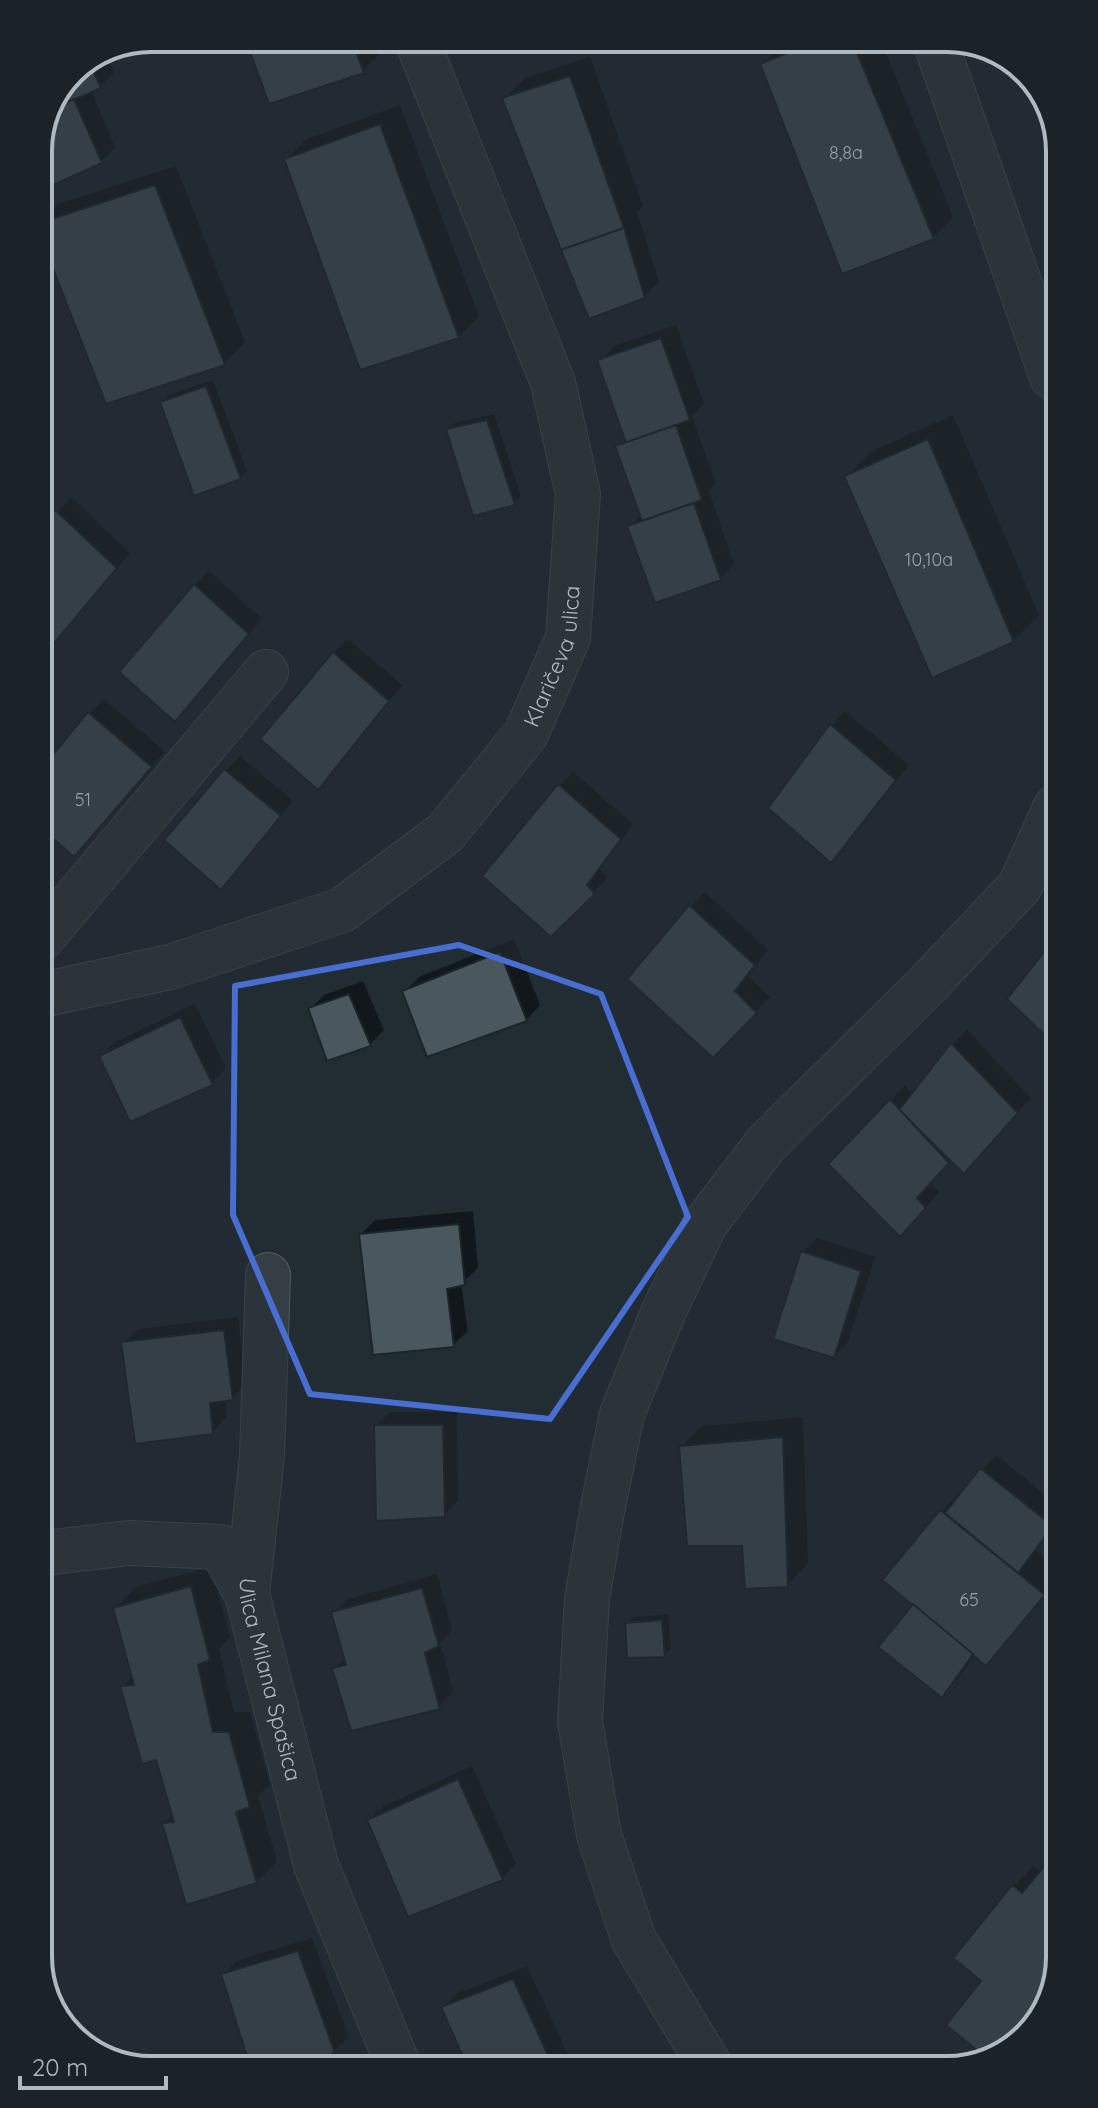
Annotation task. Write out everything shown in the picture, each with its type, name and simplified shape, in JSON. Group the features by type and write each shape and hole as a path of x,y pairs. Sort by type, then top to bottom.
{"street":[{"name":"Klaričeva ulica","path":"52,993 170,967 342,910 445,833 526,734 568,638 578,494 553,383 422,52"},
{"path":"939,52 1046,360"},
{"path":"52,926 266,672"},
{"path":"704,2056 634,1940 599,1835 580,1721 587,1599 622,1414 663,1313 705,1224 766,1144 928,984 1020,886 1046,828"},
{"name":"Ulica Milana Spašica","path":"268,1275 262,1456 247,1594 316,1865 394,2056"},
{"path":"52,1552 129,1543 220,1547 247,1594"}],"highlighted area":[{"path":"459,945 601,994 688,1217 550,1419 310,1394 233,1215 235,986"}],"building":[{"path":"250,52 356,52 364,73 269,104"},
{"path":"790,52 857,52 934,239 842,274 760,64"},
{"path":"94,71 101,88 65,104 81,81"},
{"path":"570,76 624,228 561,250 502,98"},
{"path":"74,99 102,163 52,186 54,132 65,103"},
{"path":"380,124 459,338 360,370 284,159"},
{"path":"155,185 225,365 106,404 52,266 52,219"},
{"path":"624,228 645,298 589,319 561,250"},
{"path":"661,338 690,420 626,443 597,360"},
{"path":"206,386 241,479 194,496 160,402"},
{"path":"487,420 515,505 473,516 446,429"},
{"path":"676,425 702,500 642,521 615,446"},
{"path":"928,439 1014,642 932,678 844,476"},
{"path":"694,503 721,580 655,603 627,526"},
{"path":"55,510 117,568 52,646 52,514"},
{"path":"194,584 249,634 175,722 119,672"},
{"path":"333,652 389,701 318,790 260,739"},
{"path":"88,712 152,767 74,857 52,838 52,756"},
{"path":"830,724 896,780 831,863 768,808"},
{"path":"224,769 281,816 221,890 164,840"},
{"path":"558,784 621,839 587,885 595,894 551,937 482,876"},
{"path":"689,905 755,965 735,991 757,1013 713,1058 627,979"},
{"path":"1046,949 1046,1036 1007,999"},
{"path":"500,952 527,1021 427,1057 402,991"},
{"path":"349,994 371,1046 327,1061 308,1008"},
{"path":"180,1017 213,1085 130,1122 99,1056"},
{"path":"951,1043 1018,1113 964,1174 899,1110"},
{"path":"890,1099 949,1163 917,1198 926,1208 900,1237 828,1164"},
{"path":"459,1224 465,1285 447,1289 454,1347 373,1355 359,1234"},
{"path":"801,1251 861,1271 834,1358 773,1339"},
{"path":"224,1330 233,1400 210,1403 213,1434 135,1444 121,1342"},
{"path":"374,1425 443,1425 445,1517 376,1521"},
{"path":"783,1437 788,1587 745,1589 742,1546 687,1546 679,1446"},
{"path":"980,1468 1046,1520 1046,1535 1018,1573 945,1513"},
{"path":"940,1510 1045,1595 986,1666 882,1580"},
{"path":"191,1586 210,1660 198,1665 213,1732 229,1732 250,1807 236,1812 257,1883 186,1905 162,1823 174,1822 156,1760 142,1764 120,1686 134,1685 113,1608"},
{"path":"422,1588 439,1646 425,1653 440,1709 351,1731 332,1668 346,1665 331,1612"},
{"path":"913,1604 973,1654 942,1698 878,1647"},
{"path":"662,1620 665,1657 627,1658 625,1623"},
{"path":"458,1779 503,1880 408,1917 367,1820"},
{"path":"1046,1864 1043,1982 1036,2001 1017,2027 996,2043 977,2050 946,2025 981,1981 953,1958 1012,1885 1022,1893"},
{"path":"298,1951 335,2053 326,2056 247,2056 221,1974"},
{"path":"513,1979 548,2056 463,2056 441,2007"}]}
